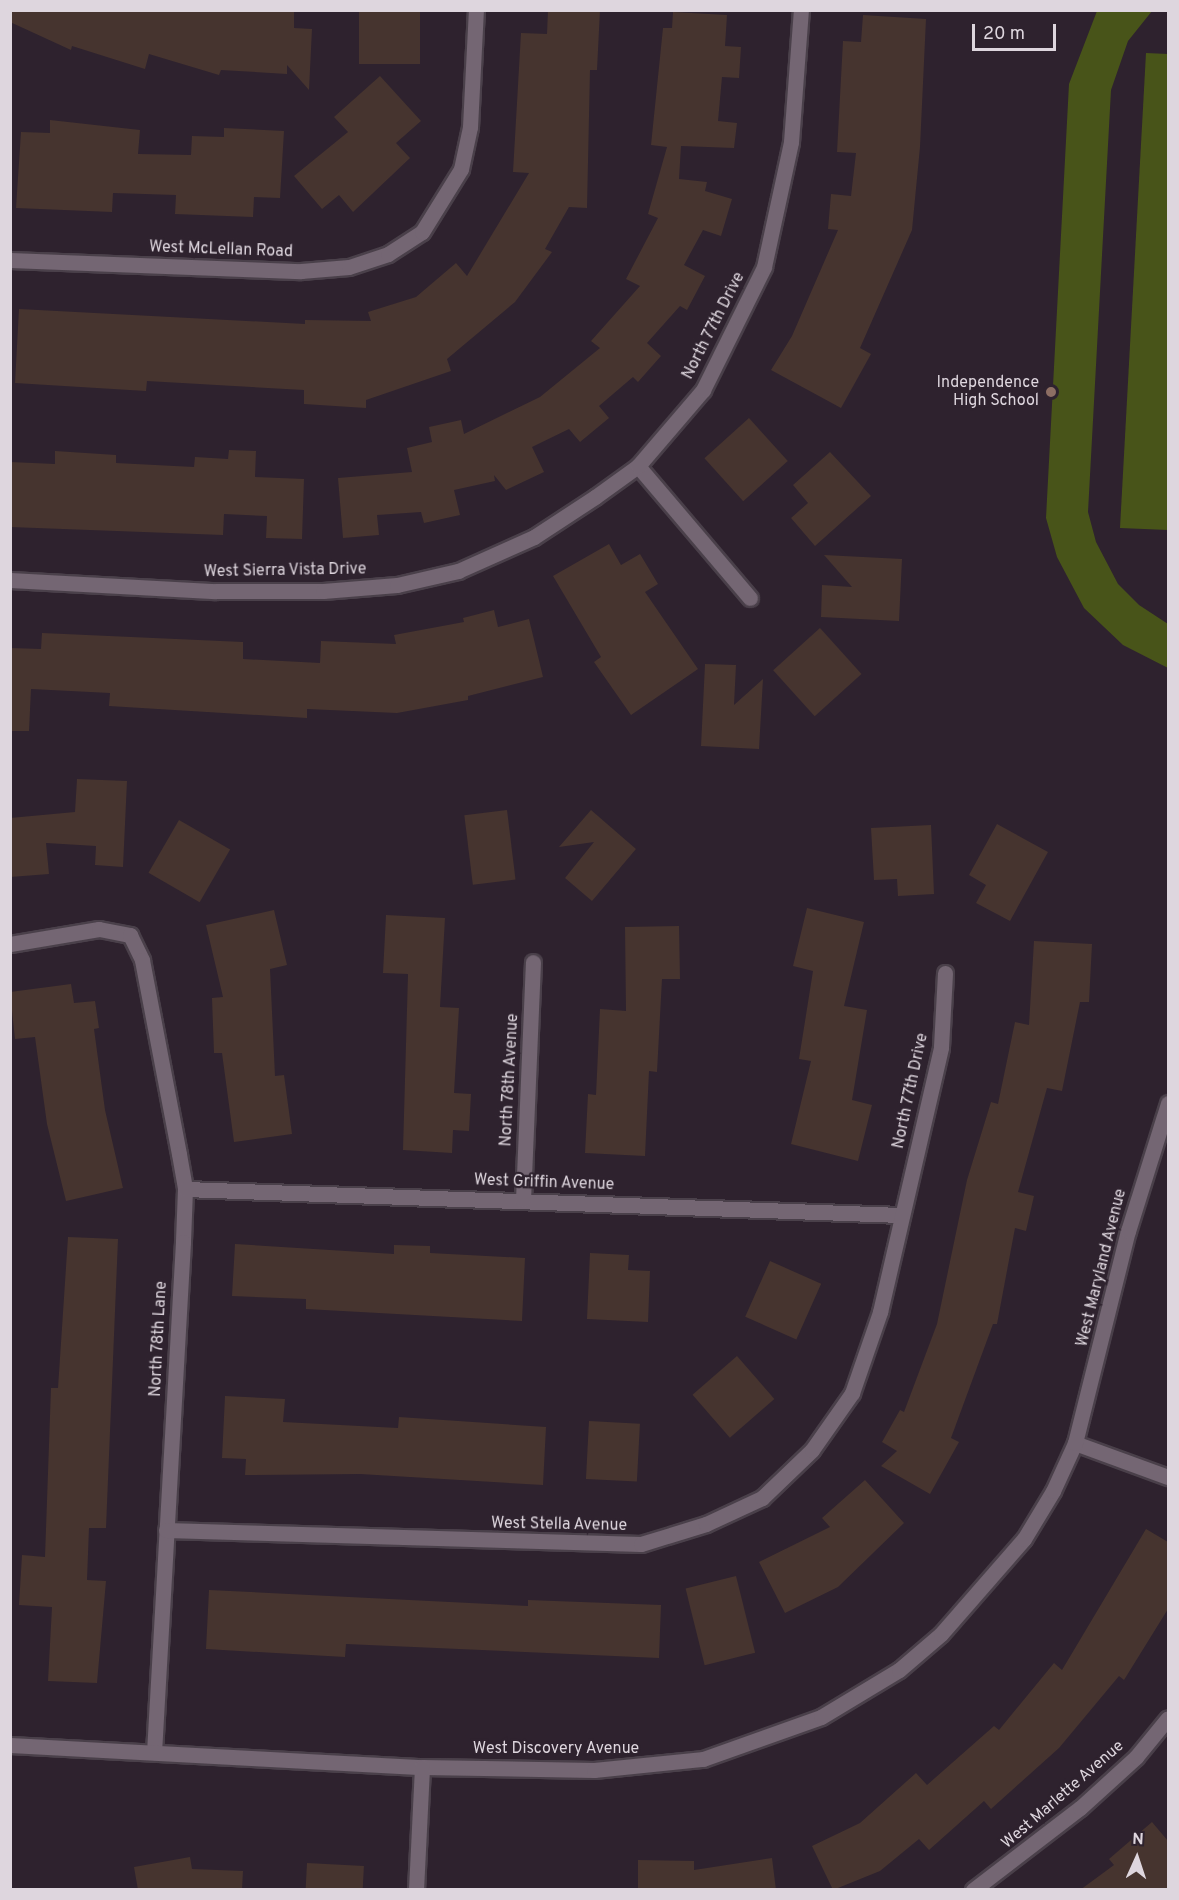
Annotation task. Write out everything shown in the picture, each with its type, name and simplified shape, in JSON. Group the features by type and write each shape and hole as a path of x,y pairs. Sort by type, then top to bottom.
{"street":[{"name":"West McLellan Road","path":"10,260 301,271 369,260 388,254 422,232 461,169 470,127 476,10"},
{"name":"North 77th Drive","path":"638,466 703,390 764,267 791,142 801,10"},
{"name":"West Sierra Vista Drive","path":"10,580 216,591 323,591 397,585 458,571 534,537 638,466"},
{"path":"638,466 750,598"},
{"name":"North 78th Lane","path":"10,944 99,929 130,935 142,960 185,1189 154,1752"},
{"name":"North 78th Avenue","path":"523,1200 534,962"},
{"name":"North 77th Drive","path":"902,1215 941,1047 945,974"},
{"name":"West Maryland Avenue","path":"1075,1443 1128,1231 1168,1103"},
{"name":"West Griffin Avenue","path":"185,1189 902,1215"},
{"name":"West Stella Avenue","path":"166,1530 568,1546 641,1544 706,1524 762,1498 812,1450 852,1393 880,1312 902,1215"},
{"path":"1075,1443 1168,1477"},
{"name":"West Discovery Avenue","path":"10,1745 422,1767 653,1766 747,1746 821,1717 899,1670 973,1600 1024,1539 1075,1443"},
{"name":"West Marlette Avenue","path":"973,1890 1080,1808 1136,1757 1168,1718"},
{"path":"416,1890 422,1767"}],"green space":[{"path":"1097,11 1152,11 1128,41 1111,90 1088,512 1096,542 1118,584 1139,605 1168,624 1168,668 1123,645 1084,608 1057,557 1046,518 1069,84"},
{"path":"1146,53 1168,54 1168,530 1120,528"}],"building":[{"path":"10,10 294,10 294,28 312,29 309,90 287,65 287,74 221,70 219,75 149,54 145,69 72,46 71,50 10,22"},
{"path":"359,10 420,10 420,64 359,64"},
{"path":"548,10 600,10 597,70 590,70 587,208 569,207 545,249 552,252 515,302 447,359 451,371 366,400 366,408 304,404 304,390 147,381 146,391 15,383 19,309 305,324 305,320 371,321 368,312 416,297 456,263 467,276 529,173 513,172 521,33 547,34"},
{"path":"673,12 727,15 725,46 741,47 739,78 722,77 718,121 737,123 734,148 681,146 679,179 707,182 705,191 732,199 721,236 703,230 684,265 705,276 687,310 680,306 647,343 661,356 638,382 633,377 599,406 609,418 580,442 569,429 532,447 544,472 506,490 494,475 495,481 454,490 460,515 424,523 421,512 377,515 379,535 343,538 338,478 412,472 407,448 432,442 429,427 461,420 464,434 540,397 600,348 591,341 640,286 626,279 658,218 648,214 667,147 651,145 663,28 672,28"},
{"path":"863,15 926,19 920,147 912,230 860,348 871,354 841,408 771,370 792,336 838,230 828,229 831,194 851,196 856,153 837,152 843,41 861,42"},
{"path":"380,76 421,121 396,143 410,158 353,212 339,195 322,209 294,176 348,132 334,117"},
{"path":"50,120 140,130 138,154 191,155 192,136 224,137 224,128 284,131 280,198 254,197 253,217 175,214 176,195 113,193 112,212 16,208 21,132 50,133"},
{"path":"749,418 788,461 743,501 704,458"},
{"path":"229,450 256,451 255,477 304,479 302,539 266,538 267,516 224,514 223,535 10,527 10,462 55,464 55,451 116,455 116,463 194,467 195,457 228,459"},
{"path":"830,452 871,496 815,546 791,518 808,503 793,485"},
{"path":"609,544 621,565 640,554 658,584 645,592 698,669 631,715 594,662 601,657 553,576"},
{"path":"824,555 902,559 899,621 821,617 822,585 852,587"},
{"path":"494,610 498,627 529,619 543,677 468,696 468,700 397,713 307,709 307,718 109,706 110,693 31,689 29,731 10,731 10,648 41,649 42,633 243,642 243,659 320,663 321,641 396,644 394,635 464,622 463,618"},
{"path":"820,628 861,674 815,716 773,670"},
{"path":"705,664 736,665 734,705 763,679 759,749 701,746"},
{"path":"77,779 127,781 123,867 95,865 96,846 46,843 49,874 10,877 10,818 75,812"},
{"path":"507,810 516,879 473,885 464,815"},
{"path":"591,810 636,849 592,901 565,878 594,842 559,847"},
{"path":"179,820 230,850 200,902 148,873"},
{"path":"997,824 1048,852 1010,921 976,903 986,885 969,875"},
{"path":"931,825 934,894 898,896 897,879 874,880 871,828"},
{"path":"807,908 864,922 844,1006 867,1010 852,1100 872,1105 858,1161 791,1144 811,1061 799,1059 813,971 793,966"},
{"path":"274,910 287,965 270,969 275,1076 284,1075 292,1134 234,1142 222,1053 214,1053 212,998 223,997 206,925"},
{"path":"386,915 445,918 440,1007 459,1008 454,1093 471,1094 469,1131 453,1130 452,1153 403,1150 408,974 383,973"},
{"path":"679,926 680,979 662,979 657,1072 649,1071 645,1156 585,1153 588,1094 596,1095 600,1009 626,1011 625,927"},
{"path":"1034,941 1092,944 1089,1002 1080,1002 1062,1091 1047,1088 1018,1192 1034,1196 1026,1231 1015,1228 997,1324 993,1324 951,1438 959,1442 930,1494 881,1466 897,1451 882,1442 900,1410 904,1412 937,1324 967,1180 991,1102 998,1104 1015,1022 1029,1025"},
{"path":"71,984 74,1003 95,1001 99,1028 94,1029 105,1110 123,1188 66,1201 47,1124 35,1037 15,1039 10,992"},
{"path":"68,1237 118,1239 106,1528 89,1528 87,1580 106,1581 97,1683 48,1681 52,1607 19,1605 22,1555 45,1557 51,1388 58,1388"},
{"path":"235,1244 394,1254 394,1245 430,1246 430,1253 525,1258 522,1321 306,1309 306,1299 232,1296"},
{"path":"590,1253 629,1255 628,1270 650,1271 648,1322 587,1319"},
{"path":"770,1261 821,1284 796,1340 745,1317"},
{"path":"737,1356 774,1399 730,1438 692,1395"},
{"path":"225,1396 285,1399 283,1422 398,1428 399,1417 546,1427 543,1485 360,1474 245,1475 246,1459 222,1458"},
{"path":"589,1421 640,1424 637,1482 586,1479"},
{"path":"865,1480 904,1523 838,1587 785,1613 759,1562 830,1527 822,1518"},
{"path":"1146,1529 1168,1542 1168,1609 1124,1680 1119,1676 1059,1748 991,1809 984,1801 929,1850 919,1839 880,1871 833,1890 812,1846 860,1823 916,1773 927,1785 994,1726 999,1730 1054,1663 1062,1670"},
{"path":"736,1576 755,1653 705,1665 686,1589"},
{"path":"209,1590 528,1606 528,1600 661,1605 659,1658 346,1644 345,1657 206,1649"},
{"path":"1152,1822 1168,1841 1168,1890 1080,1890 1114,1865 1109,1859"},
{"path":"190,1857 192,1869 243,1871 242,1890 138,1890 134,1867"},
{"path":"772,1858 776,1890 638,1890 638,1860 694,1861 694,1870"},
{"path":"307,1863 364,1866 363,1890 306,1890"}],"place":[{"name":"Independence High School","path":"1051,392"}]}
